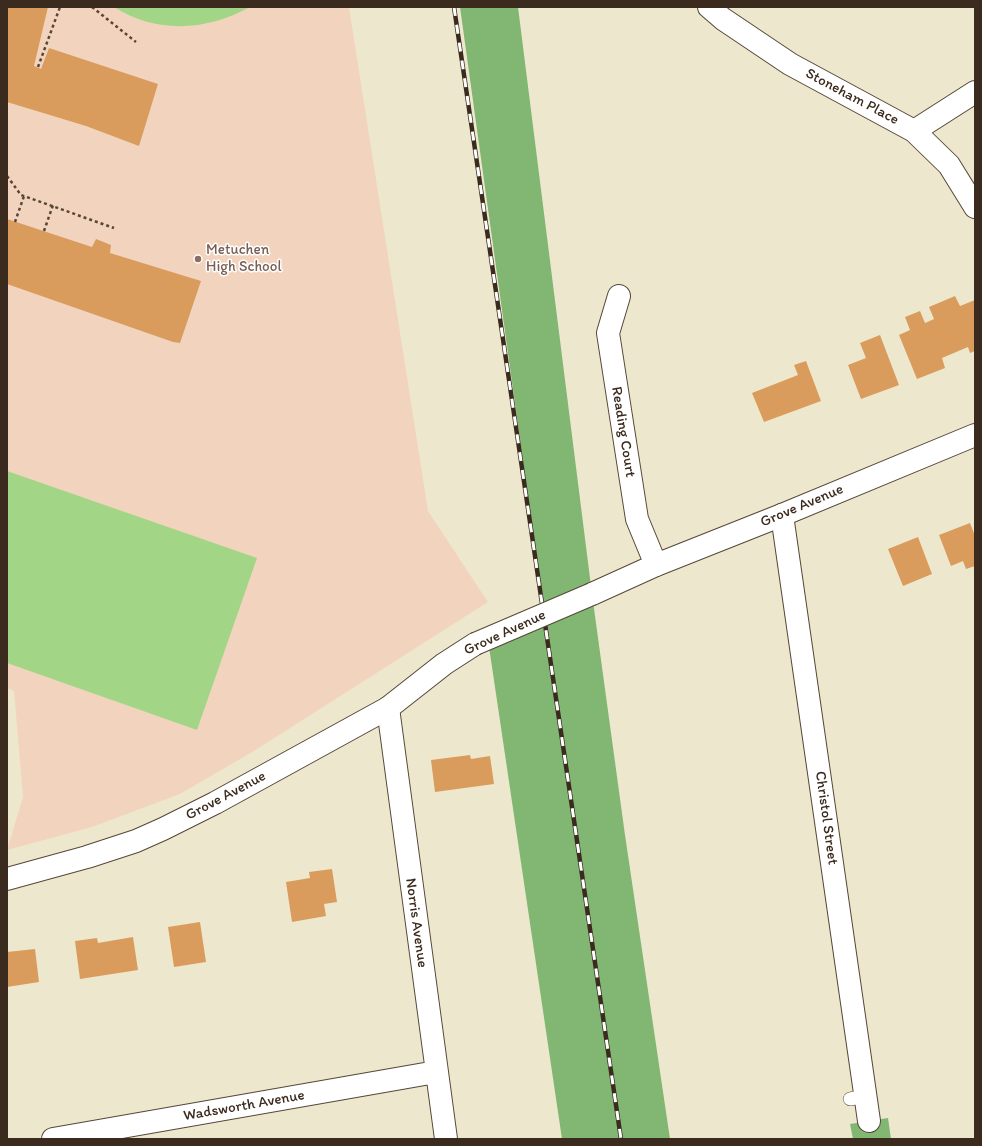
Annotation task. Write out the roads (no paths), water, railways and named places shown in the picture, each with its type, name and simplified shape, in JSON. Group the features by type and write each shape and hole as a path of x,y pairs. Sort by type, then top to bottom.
{"street":[{"name":"Stoneham Place","path":"710,7 723,19 790,64 914,131 949,165 975,207"},
{"path":"914,131 975,92"},
{"name":"Reading Court","path":"619,296 608,333 637,519 656,565"},
{"name":"Grove Avenue","path":"7,879 87,857 136,841 163,829 215,803 388,708 444,664 476,644 656,565 782,515 975,434"},
{"name":"Christol Street","path":"782,515 858,1097 869,1121"},
{"name":"Norris Avenue","path":"388,708 446,1139"},
{"name":"Wadsworth Avenue","path":"53,1139 436,1072"}],"railway":[{"path":"454,7 621,1139"}],"place":[{"name":"Metuchen High School","path":"198,259"}]}
